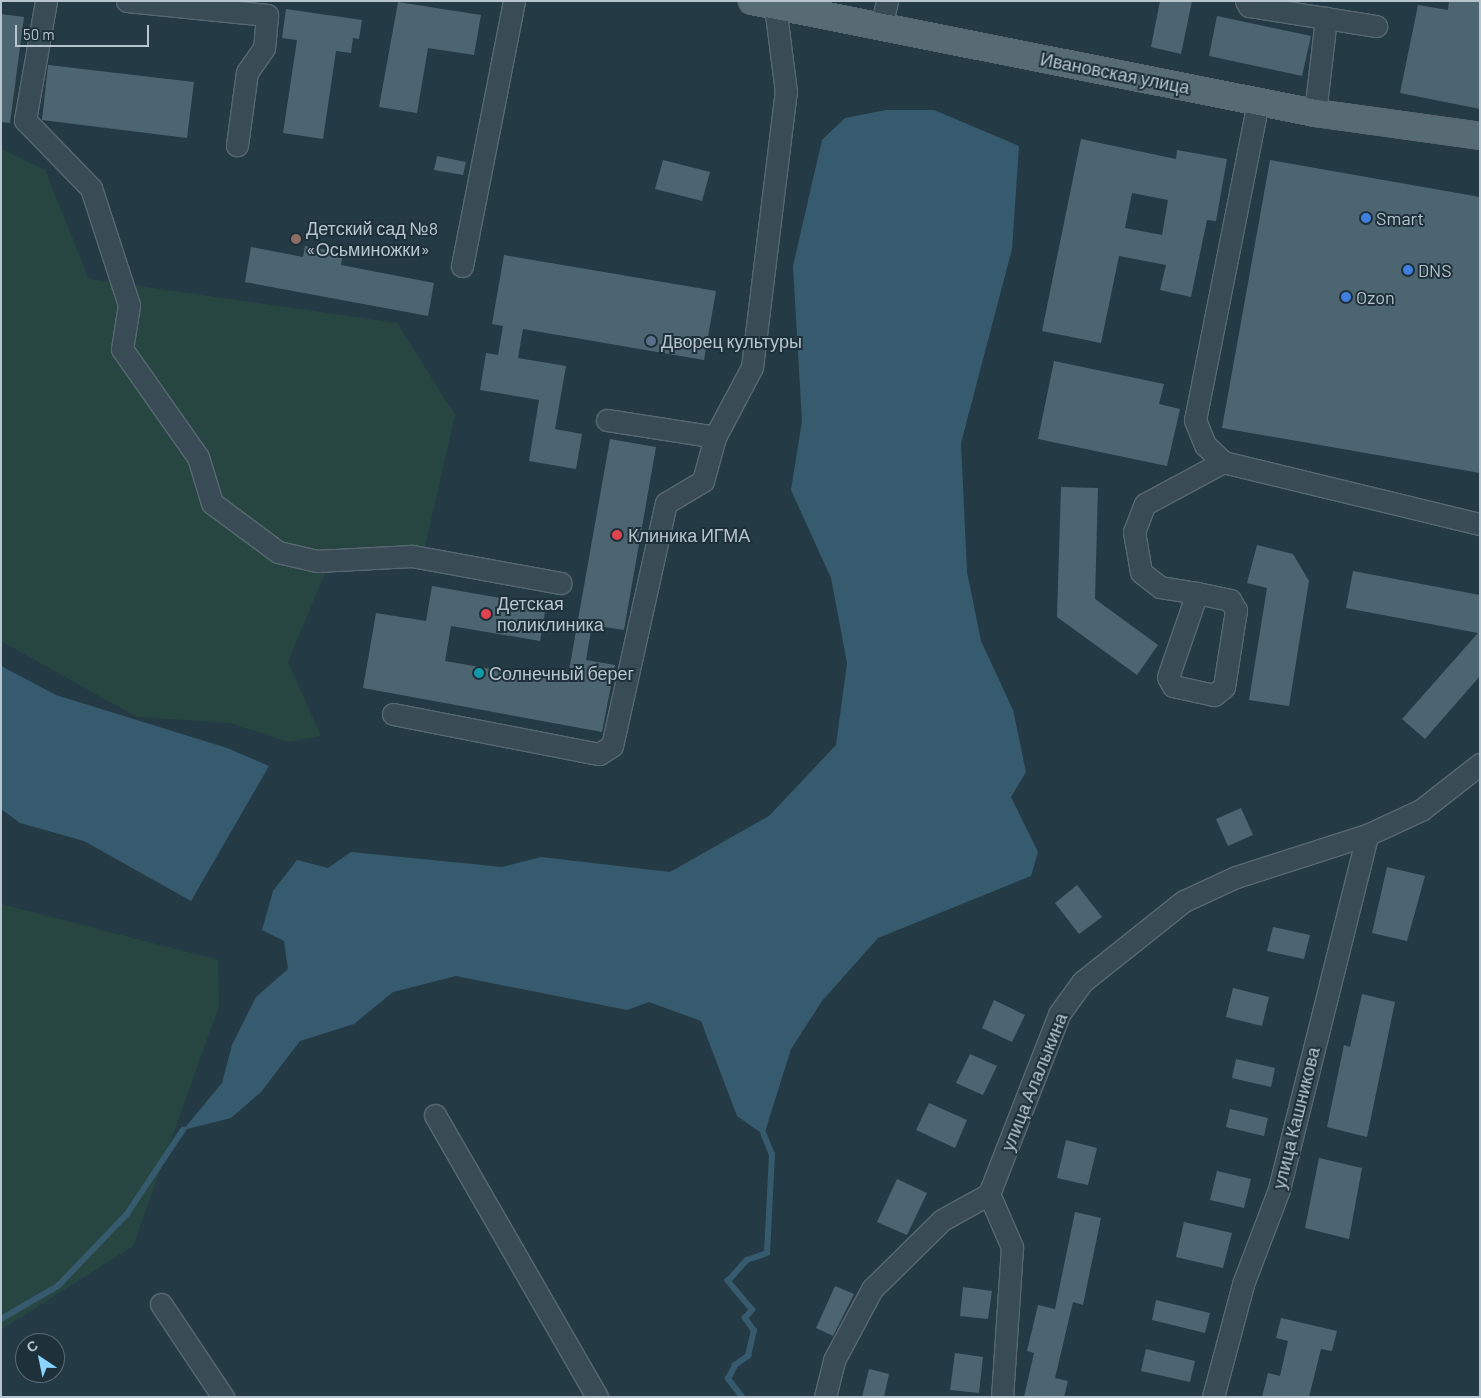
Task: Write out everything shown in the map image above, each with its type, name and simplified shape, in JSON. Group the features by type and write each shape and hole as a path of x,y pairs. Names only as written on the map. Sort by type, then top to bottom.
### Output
{"main road":[{"name":"Ивановская улица","path":"763,4 1314,113 1480,136"}],"street":[{"path":"46,1 25,120 91,188 129,305 122,349 198,456 212,503 278,552 317,561 412,556 561,583"},
{"path":"127,1 268,8 264,48 247,72 238,145"},
{"path":"462,266 514,1"},
{"path":"881,27 887,1"},
{"path":"1246,1 1249,6 1376,26"},
{"path":"393,714 599,754 612,746 666,503 703,481 715,437 752,366 786,92 763,4"},
{"path":"1314,113 1326,18"},
{"path":"1258,102 1194,420 1205,445 1223,462 1480,524"},
{"path":"607,420 715,437"},
{"path":"1197,594 1168,677 1172,686 1214,695 1224,687 1236,610 1230,600 1160,587 1141,572 1134,532 1146,504 1223,462"},
{"name":"улица Алалыкина","path":"989,1194 1059,1014 1082,982 1184,901 1236,877 1367,835 1421,810 1480,764"},
{"name":"улица Кашникова","path":"1213,1397 1243,1284 1279,1189 1367,835"},
{"path":"435,1115 597,1397"},
{"path":"825,1397 834,1360 872,1289 942,1220 989,1194 1012,1247 1002,1397"},
{"path":"162,1304 223,1397"}],"green space":[{"path":"1,149 45,170 89,279 397,323 455,415 421,564 325,573 288,662 321,736 288,742 230,723 137,717 1,641"},
{"path":"1,904 218,960 219,1006 133,1246 1,1330"}],"water":[{"path":"886,110 934,110 1019,146 1012,249 961,443 967,572 981,641 1013,710 1026,772 1011,797 1038,852 1031,876 878,938 822,1001 791,1049 764,1135 737,1116 701,1021 649,1002 627,1010 456,976 393,992 354,1024 300,1041 261,1092 231,1118 183,1130 222,1083 232,1045 256,997 288,969 284,941 262,930 273,891 297,860 328,868 351,852 502,867 541,857 670,872 769,816 836,745 847,663 831,578 791,490 802,421 793,266 822,140 845,118"},
{"path":"1,666 56,695 227,748 269,766 191,901 84,841 20,823 1,809"}],"building":[{"path":"1160,1 1192,1 1181,54 1151,47"},
{"path":"1449,1 1480,1 1480,109 1400,93 1418,5 1448,10"},
{"path":"398,2 481,15 474,55 428,48 417,113 379,107"},
{"path":"286,9 362,20 359,39 353,38 351,53 336,51 323,139 283,133 297,40 282,38"},
{"path":"1,14 24,17 10,123 1,122"},
{"path":"1217,16 1311,36 1302,76 1209,56"},
{"path":"48,65 194,82 187,138 42,120"},
{"path":"1081,139 1176,159 1177,150 1227,159 1216,221 1207,220 1191,297 1160,290 1166,265 1119,256 1101,343 1042,331","holes":["1132,193 1168,200 1162,235 1125,228"]},
{"path":"437,156 466,162 463,175 434,170"},
{"path":"663,160 710,172 702,201 655,189"},
{"path":"1270,160 1480,197 1480,473 1222,428"},
{"path":"305,246 343,253 341,265 434,283 428,316 245,282 251,247 303,257"},
{"name":"Дворец культуры","path":"504,255 716,291 704,360 523,329 518,358 566,366 555,429 582,434 576,469 529,461 539,400 480,390 486,353 498,355 503,326 492,324"},
{"path":"1054,361 1164,384 1159,404 1180,409 1167,466 1038,439"},
{"path":"610,439 656,447 624,630 592,625 586,660 615,665 602,732 363,688 376,613 426,621 432,586 546,606 540,641 451,626 445,661 567,682"},
{"path":"1061,487 1098,488 1095,599 1158,645 1137,675 1057,617"},
{"path":"1257,545 1293,554 1309,581 1289,706 1249,700 1267,588 1247,583"},
{"path":"1353,571 1480,595 1480,676 1425,739 1402,719 1478,633 1346,608"},
{"path":"1241,808 1253,835 1228,846 1216,819"},
{"path":"1387,867 1425,876 1407,941 1372,933"},
{"path":"1077,885 1102,917 1079,934 1055,903"},
{"path":"1273,927 1310,935 1304,959 1267,951"},
{"path":"1233,988 1269,997 1262,1026 1226,1017"},
{"path":"1362,994 1395,1002 1367,1137 1327,1127 1344,1045 1350,1047"},
{"path":"994,1000 1025,1015 1012,1042 982,1028"},
{"path":"970,1054 997,1066 983,1095 956,1083"},
{"path":"1236,1059 1275,1068 1271,1087 1232,1078"},
{"path":"929,1103 967,1120 955,1148 916,1130"},
{"path":"1230,1109 1268,1118 1264,1136 1226,1127"},
{"path":"1066,1140 1097,1148 1088,1185 1057,1178"},
{"path":"1319,1158 1362,1168 1349,1239 1305,1228"},
{"path":"1217,1171 1251,1179 1244,1208 1210,1200"},
{"path":"897,1179 927,1193 907,1235 877,1222"},
{"path":"1075,1212 1101,1218 1083,1305 1073,1302 1055,1378 1068,1381 1064,1397 1024,1397 1034,1353 1027,1351 1038,1305 1055,1309"},
{"path":"1184,1222 1232,1233 1223,1268 1176,1257"},
{"path":"835,1286 854,1294 833,1336 816,1328"},
{"path":"963,1287 992,1291 988,1319 960,1316"},
{"path":"1156,1300 1210,1313 1205,1333 1152,1320"},
{"path":"1281,1318 1337,1331 1332,1351 1321,1349 1309,1397 1262,1397 1268,1373 1280,1376 1288,1341 1276,1338"},
{"path":"1146,1349 1195,1361 1190,1382 1141,1371"},
{"path":"955,1353 983,1357 979,1393 950,1390"},
{"path":"869,1369 889,1374 884,1397 862,1397"}],"waterway":[{"path":"1,1319 58,1286 127,1214 183,1130"},
{"path":"742,1397 728,1379 735,1365 748,1356 754,1331 745,1318 752,1310 728,1281 747,1260 767,1253 772,1155 764,1135"}],"place":[{"name":"Smart","path":"1366,218"},
{"name":"Детский сад №8 «Осьминожки»","path":"296,239"},
{"name":"DNS","path":"1408,270"},
{"name":"Ozon","path":"1346,297"},
{"name":"Дворец культуры","path":"651,341"},
{"name":"Клиника ИГМА","path":"617,535"},
{"name":"Детская поликлиника","path":"486,614"},
{"name":"Солнечный берег","path":"479,673"}]}
